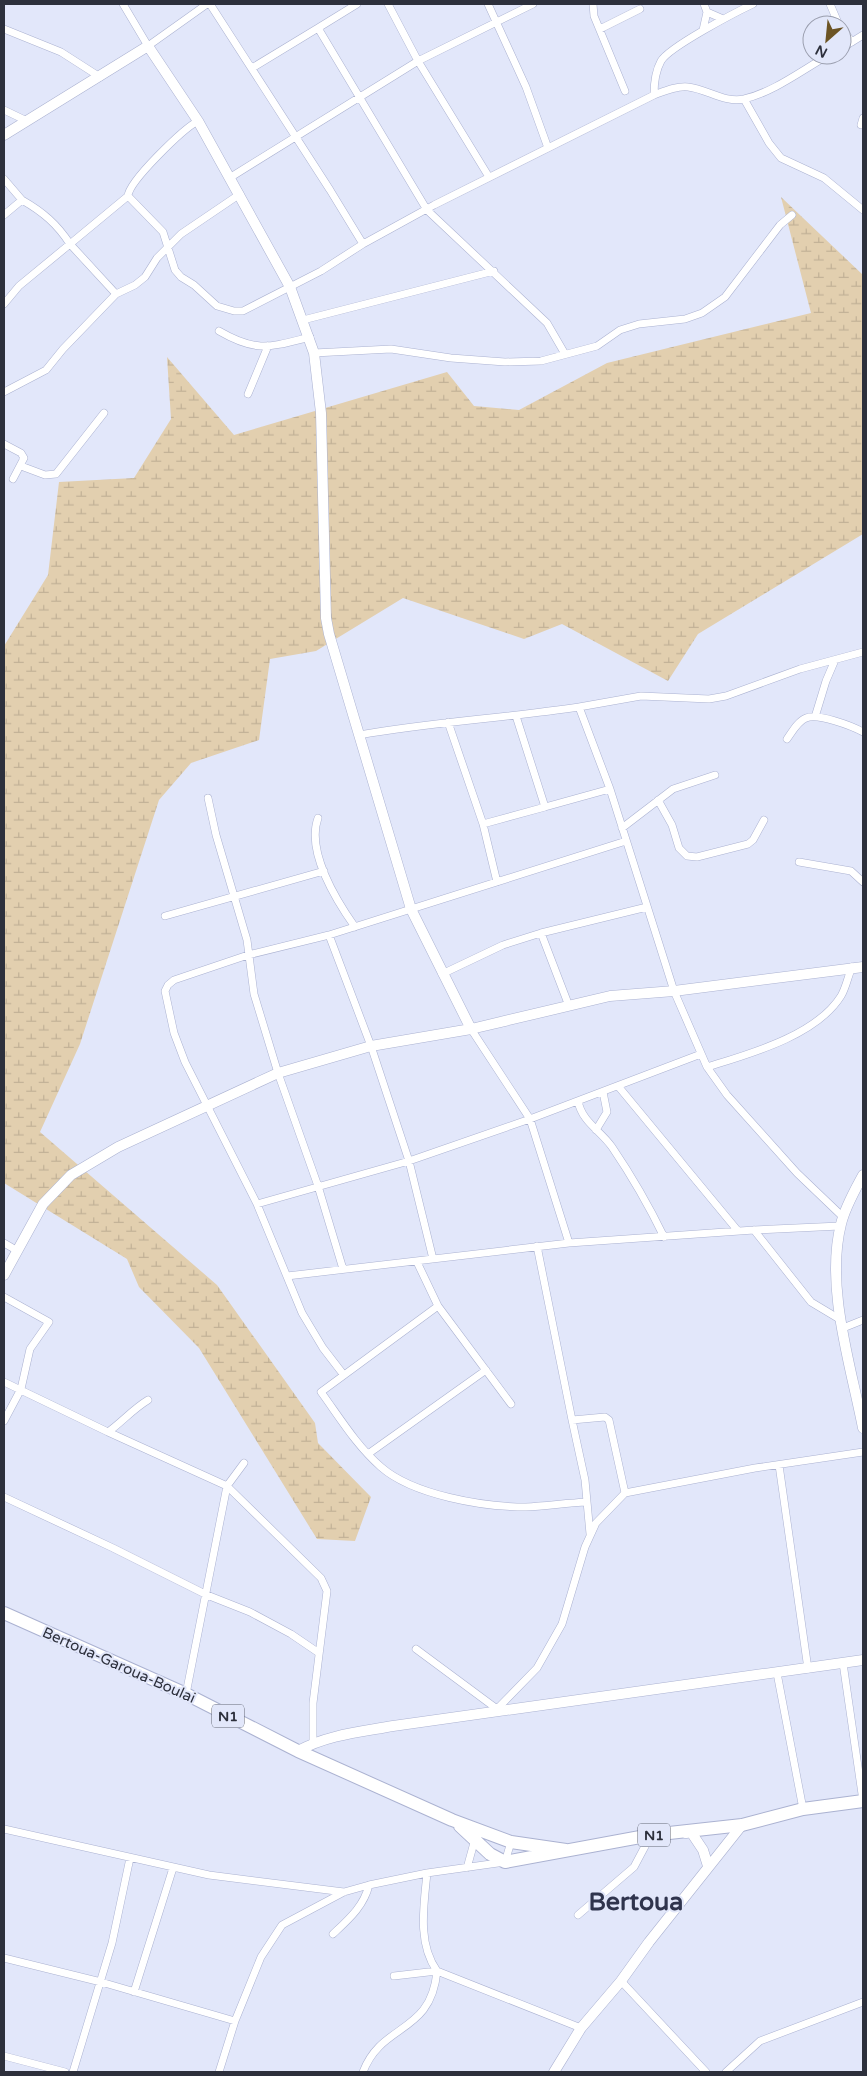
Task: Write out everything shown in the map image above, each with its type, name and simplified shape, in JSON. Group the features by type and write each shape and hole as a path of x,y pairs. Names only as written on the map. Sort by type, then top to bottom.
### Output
{"highway":[{"name":"Bertoua-Garoua-Boulai","path":"4,1613 186,1694 298,1751 452,1820 477,1836 490,1854 505,1862"},
{"name":"N1","path":"505,1862 651,1835 686,1833 742,1825 804,1810 863,1801"},
{"name":"Bertoua-Garoua-Boulai","path":"477,1836 511,1842"},
{"name":"N1","path":"511,1842 566,1850"}],"street":[{"path":"122,4 198,121 231,177 290,287 304,320 314,353 321,413 326,618 329,634 411,909 442,974 471,1028 530,1119 557,1199 569,1243"},
{"path":"4,135 100,77 209,4 252,68 362,244"},
{"path":"252,68 357,4"},
{"path":"388,4 418,60 489,177"},
{"path":"488,4 526,88 548,148"},
{"path":"231,177 418,60 533,4"},
{"path":"593,4 594,16 625,91"},
{"path":"703,30 707,12 704,4"},
{"path":"654,95 654,86 663,59 703,30 753,4"},
{"path":"600,29 640,9"},
{"path":"707,12 723,19"},
{"path":"318,28 427,210 547,323 565,354"},
{"path":"4,29 61,52 100,77"},
{"path":"852,42 863,34"},
{"path":"128,196 163,232 169,246 175,270 181,277 194,285 217,306 224,309 243,311 290,287 362,244 489,177 654,95 668,90 689,87 721,98 744,98 777,85 812,65"},
{"path":"744,98 769,143 781,158 824,178 863,210"},
{"path":"4,110 26,121"},
{"path":"4,304 19,286 128,196 134,182 190,125 198,121"},
{"path":"4,179 22,200 60,228 70,244 116,294"},
{"path":"4,392 46,370 63,348 116,294 140,282 157,258 169,246 202,218 240,194"},
{"path":"4,214 22,200"},
{"path":"314,353 391,349 416,354 505,362 541,361 597,346 620,330 685,319 714,305 725,297 780,225 792,216"},
{"path":"304,320 494,272"},
{"path":"219,331 240,343 268,346 310,337"},
{"path":"248,394 268,346"},
{"path":"21,466 46,475 56,474 104,413"},
{"path":"4,444 23,456 24,461 13,479"},
{"path":"359,735 448,722 516,716 641,696 709,699 726,696 800,669 863,652"},
{"path":"815,717 826,681 835,660"},
{"path":"579,706 610,789 674,991 707,1067 727,1095 841,1222"},
{"path":"516,716 545,807"},
{"path":"787,738 802,720 815,717 847,724 863,732"},
{"path":"448,722 482,824 497,882"},
{"path":"622,828 673,789 715,775"},
{"path":"482,824 610,789"},
{"path":"208,798 216,834 235,897 248,955 254,994 278,1073 318,1186 343,1269"},
{"path":"658,800 672,825 679,848 688,856 697,857 748,844 753,840 764,820"},
{"path":"318,818 314,838 324,871 339,904 355,927"},
{"path":"343,1374 323,1348 302,1313 257,1204 185,1062 177,1040 165,992 168,984 174,980 248,955 329,936 626,841"},
{"path":"799,862 851,871 863,882"},
{"path":"165,916 324,871"},
{"path":"442,974 503,945 541,932 647,908"},
{"path":"541,932 569,1006"},
{"path":"329,936 371,1046 409,1161 433,1259"},
{"path":"707,1067 758,1050 790,1036 821,1018 841,996 852,967"},
{"path":"4,1275 16,1250 43,1204 71,1176 118,1147 278,1073 371,1046 471,1028 610,996 674,991 863,967"},
{"path":"257,1204 409,1161 530,1119 701,1054"},
{"path":"618,1086 738,1231"},
{"path":"596,1130 607,1112 602,1092"},
{"path":"578,1101 582,1116 610,1144 664,1237"},
{"path":"863,1175 841,1222 836,1264 842,1324 863,1428"},
{"path":"287,1276 417,1262 537,1246 841,1222"},
{"path":"754,1230 811,1302 842,1324 863,1320"},
{"path":"4,1243 16,1250"},
{"path":"537,1246 572,1420 587,1502 590,1535"},
{"path":"417,1262 438,1306 511,1404"},
{"path":"4,1297 49,1322 30,1348 21,1389 4,1421"},
{"path":"438,1306 321,1392 347,1430 382,1468 404,1483 429,1492 461,1499 525,1507 587,1502"},
{"path":"368,1454 486,1370"},
{"path":"4,1382 227,1486 326,1584 327,1591 313,1703 313,1743"},
{"path":"108,1432 122,1422 133,1409 148,1400"},
{"path":"572,1420 605,1417 609,1420 625,1493"},
{"path":"498,1710 537,1668 562,1624 585,1547 596,1523 625,1493 863,1452"},
{"path":"186,1694 227,1486 244,1463"},
{"path":"779,1465 808,1668"},
{"path":"4,1497 113,1548 206,1596 250,1612 291,1634 319,1653"},
{"path":"416,1648 498,1710"},
{"path":"298,1751 313,1743 338,1735 498,1710 863,1660"},
{"path":"843,1663 863,1801"},
{"path":"777,1673 804,1810"},
{"path":"554,2072 581,2028 622,1981 708,1866 742,1825"},
{"path":"4,1829 209,1875 344,1892"},
{"path":"686,1833 691,1832 698,1840 708,1866"},
{"path":"578,1915 634,1867 651,1835"},
{"path":"467,1868 477,1836"},
{"path":"219,2072 235,2021 261,1958 282,1925 344,1892 427,1872 505,1862 511,1842"},
{"path":"73,2072 112,1943 130,1858"},
{"path":"134,1992 173,1868"},
{"path":"363,2072 373,2052 383,2042 421,2015 436,1986 437,1971 429,1959 423,1924 427,1872"},
{"path":"333,1934 352,1916 366,1898 369,1885"},
{"path":"4,1958 101,1982 235,2021"},
{"path":"394,1976 437,1971 581,2028"},
{"path":"622,1981 706,2072"},
{"path":"726,2072 760,2041 863,2002"},
{"path":"4,2056 65,2072"}],"green space":[{"path":"781,197 863,275 863,534 698,634 668,681 562,624 524,639 403,598 316,651 270,659 259,740 191,763 159,800 80,1044 40,1132 217,1285 315,1423 318,1443 371,1497 355,1541 317,1539 199,1348 139,1287 127,1259 4,1183 4,646 48,575 59,482 134,478 171,419 167,357 234,435 447,372 474,406 519,410 607,363 811,313"}],"district":[{"name":"Bertoua","path":"636,1902"}]}
